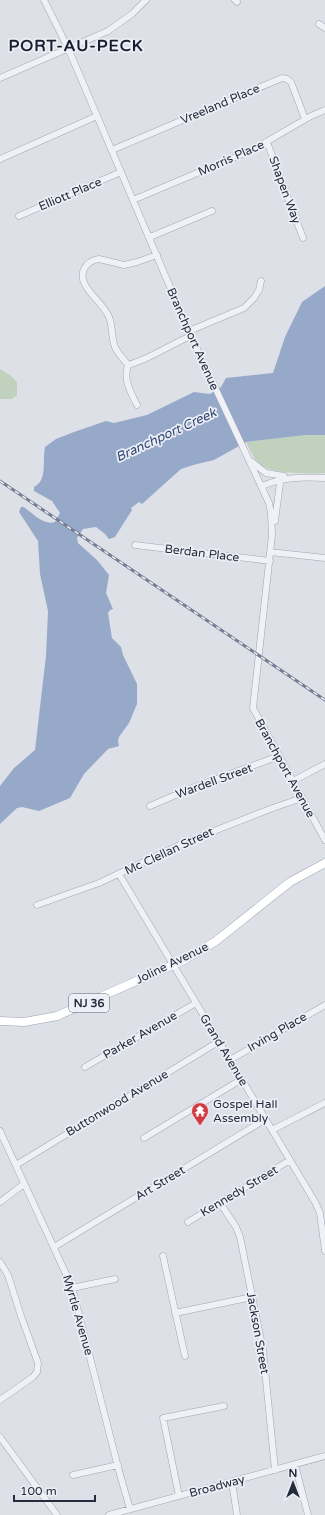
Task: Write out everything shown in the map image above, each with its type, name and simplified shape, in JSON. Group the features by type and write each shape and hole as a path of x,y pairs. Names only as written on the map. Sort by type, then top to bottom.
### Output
{"main road":[{"name":"Joline Avenue","path":"0,1021 24,1022 57,1016 173,965 210,945 290,882 325,863"}],"street":[{"name":"Branchport Avenue","path":"44,0 68,48 150,237 190,334 246,456 262,486 270,508 272,535 270,561 253,708 325,840"},
{"path":"0,78 94,37 120,23 132,14 146,0"},
{"path":"319,24 325,28"},
{"name":"Vreeland Place","path":"112,150 282,78 291,82 305,119"},
{"name":"Morris Place","path":"133,200 233,159 267,142 305,119 325,110"},
{"path":"0,159 97,116"},
{"name":"Shapen Way","path":"267,142 303,238"},
{"name":"Elliott Place","path":"19,216 121,172"},
{"path":"150,237 212,211"},
{"path":"138,405 127,384 126,379 128,365 115,347 109,316 100,302 84,284 82,275 88,263 99,259 124,265 157,255"},
{"path":"128,365 148,358 190,334 244,308 254,298 259,290 261,281"},
{"path":"246,456 266,473 279,476 325,478"},
{"path":"262,486 283,479 298,477"},
{"path":"272,535 280,483 283,479"},
{"name":"Berdan Place","path":"135,545 270,561"},
{"path":"270,552 325,558"},
{"name":"Wardell Street","path":"150,806 192,788 279,756"},
{"path":"293,781 325,764"},
{"name":"Mc Clellan Street","path":"36,905 99,883 186,842 302,798"},
{"name":"Grand Avenue","path":"119,874 218,1042 266,1119 318,1209 325,1251"},
{"name":"Parker Avenue","path":"85,1067 196,1003"},
{"name":"Irving Place","path":"230,1060 325,1005"},
{"name":"Buttonwood Avenue","path":"16,1164 218,1042"},
{"path":"144,1138 242,1080"},
{"path":"272,1130 325,1103"},
{"name":"Art Street","path":"54,1248 266,1119"},
{"name":"Myrtle Avenue","path":"0,1131 72,1288 130,1509"},
{"name":"Kennedy Street","path":"188,1222 290,1160"},
{"path":"0,1202 24,1184"},
{"name":"Jackson Street","path":"220,1203 239,1234 263,1350 275,1470"},
{"path":"163,1256 185,1356"},
{"path":"0,1262 8,1275 38,1363 38,1368 33,1377 0,1400"},
{"path":"72,1288 115,1279"},
{"path":"175,1313 252,1297"},
{"path":"179,1496 164,1418 224,1406"},
{"path":"0,1437 57,1515"},
{"name":"Broadway","path":"109,1515 325,1456"},
{"path":"73,1475 118,1465"},
{"path":"295,1465 308,1515"},
{"path":"232,1482 237,1515"}],"green space":[{"path":"0,369 10,375 17,382 17,395 12,399 0,399"},
{"path":"306,435 325,435 325,473 292,473 266,468 261,465 252,455 246,442"}],"water":[{"name":"Branchport Creek","path":"325,286 325,435 306,435 246,442 214,460 181,469 142,504 139,502 131,508 132,510 115,537 109,539 96,527 83,529 77,538 78,543 97,560 109,575 106,593 113,609 108,613 112,638 121,647 123,655 137,684 137,704 129,723 119,737 119,746 108,749 84,774 70,798 39,811 22,807 17,808 0,824 0,786 14,768 35,750 46,656 48,611 40,574 38,541 19,512 21,507 24,507 42,521 51,523 55,522 60,513 52,501 34,491 34,487 41,480 43,475 45,447 56,439 106,421 114,423 147,415 194,392 210,394 221,387 226,378 273,373 285,337 302,302"}],"railway":[{"path":"0,481 325,700"}],"place":[{"name":"Gospel Hall Assembly","path":"200,1126"}],"district":[{"name":"PORT-AU-PECK","path":"76,46"}]}
